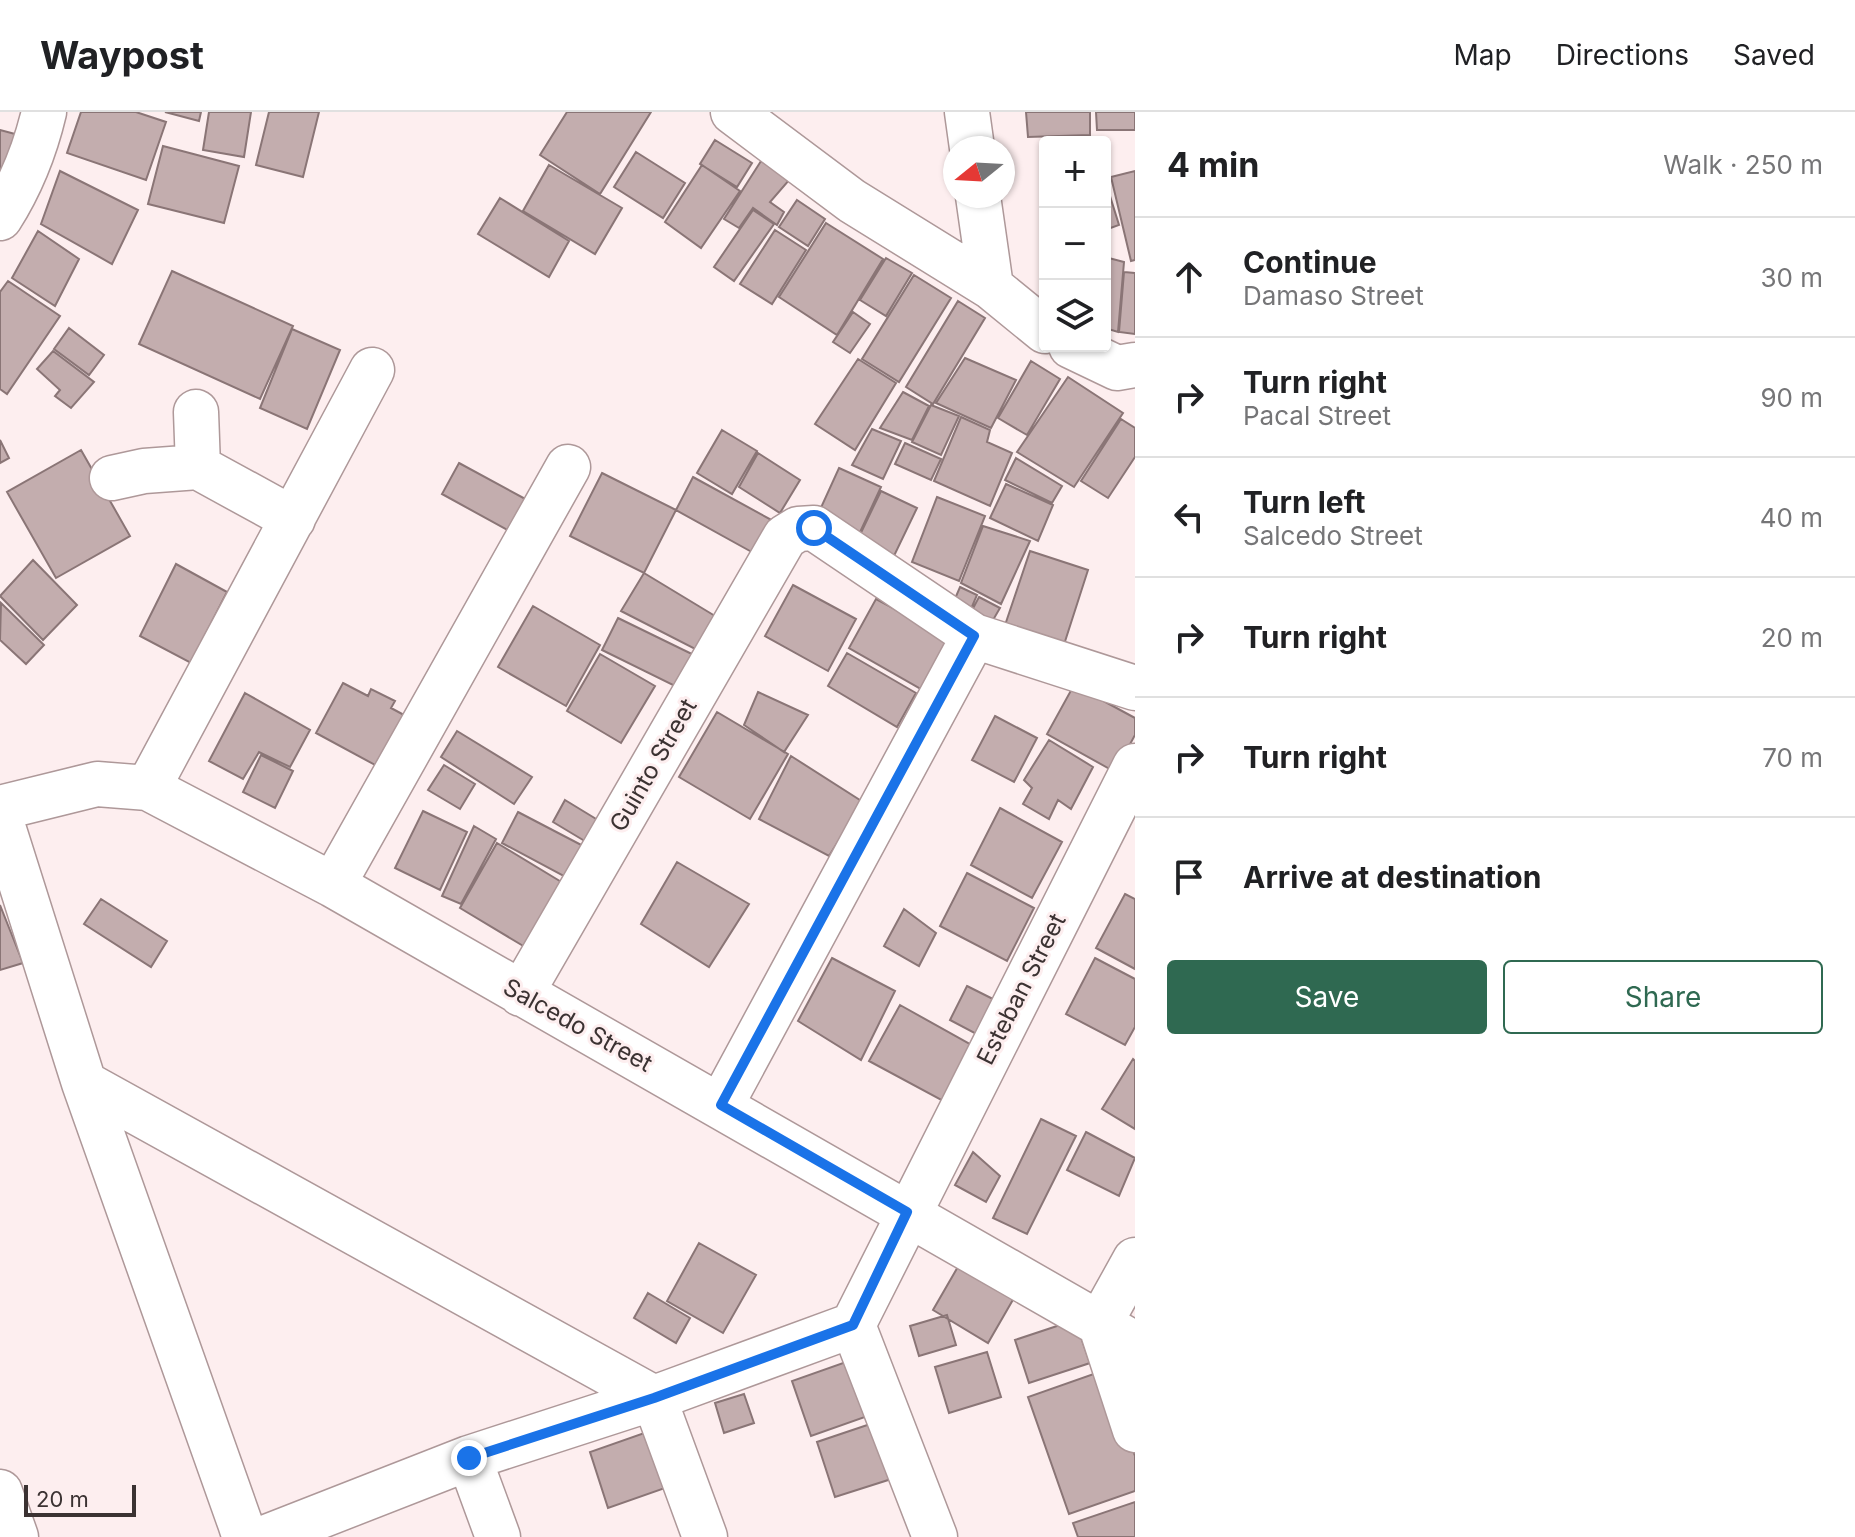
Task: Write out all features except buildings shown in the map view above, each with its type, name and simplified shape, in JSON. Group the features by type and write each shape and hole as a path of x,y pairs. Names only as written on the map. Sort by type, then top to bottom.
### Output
{"street":[{"path":"0,218 21,180 44,112"},
{"path":"733,112 852,201 991,287 1039,326"},
{"path":"967,112 970,136"},
{"path":"980,208 991,287"},
{"path":"1084,352 1117,368 1135,365"},
{"path":"148,788 372,370"},
{"path":"196,412 198,467"},
{"path":"112,478 144,471 198,467 293,519"},
{"path":"333,885 568,467"},
{"name":"Guinto Street","path":"521,994 785,537 798,529 814,528 974,636"},
{"path":"721,1105 974,636 1135,688"},
{"name":"Esteban Street","path":"853,1325 907,1212 1135,766"},
{"name":"Salcedo Street","path":"0,808 97,784 148,788 333,885 1117,1334"},
{"path":"0,817 84,1083 243,1532 252,1537"},
{"path":"84,1083 654,1398 705,1537"},
{"path":"1135,1260 1117,1334 1135,1430"},
{"path":"267,1537 469,1458 654,1398 853,1325 935,1537"},
{"path":"469,1458 498,1537"},
{"path":"0,1492 16,1537"}],"route":[{"path":"469,1458 654,1398 853,1325 907,1212 721,1105 974,636 814,528"}]}
